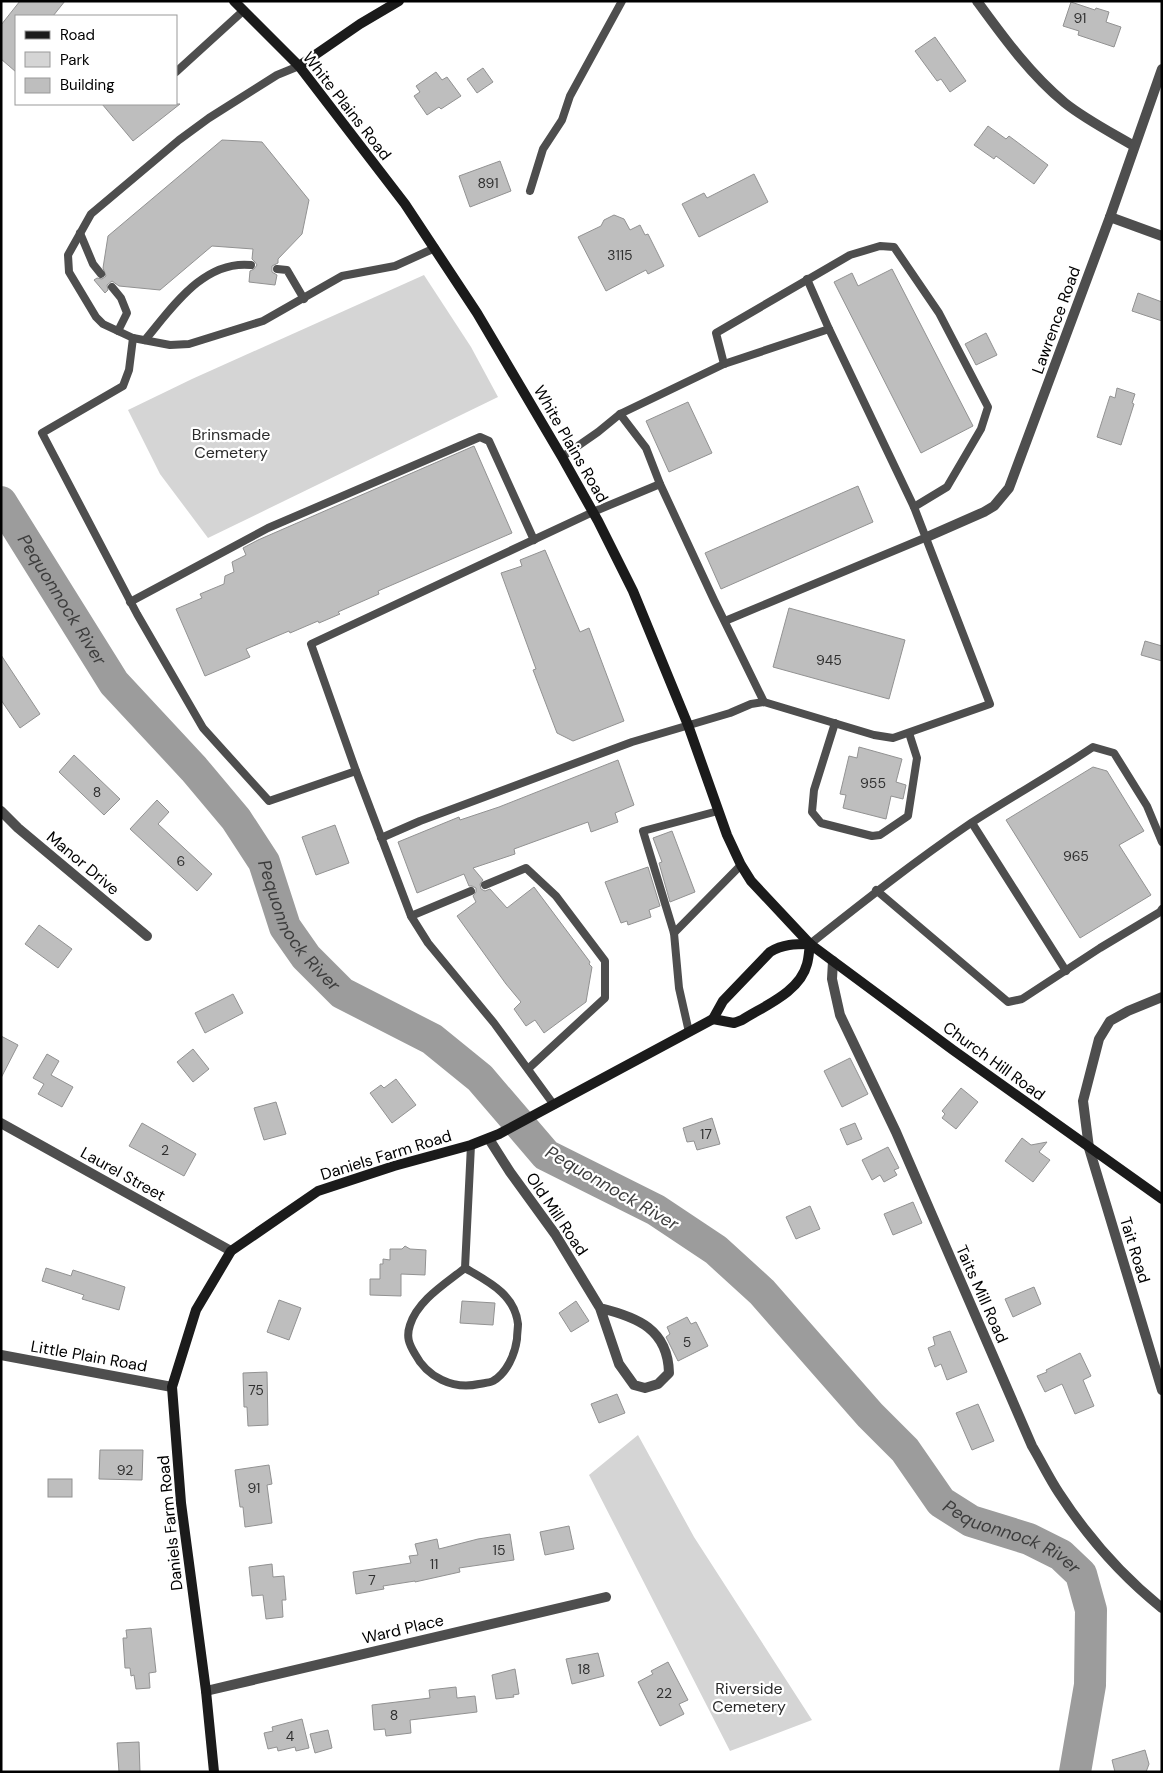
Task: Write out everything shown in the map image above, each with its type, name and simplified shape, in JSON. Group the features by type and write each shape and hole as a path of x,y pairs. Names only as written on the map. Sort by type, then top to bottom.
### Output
{"main road":[{"name":"White Plains Road","path":"234,1 299,66 405,204 477,313 562,457 632,590 688,724 718,811 741,865 758,889 810,944"},
{"path":"299,66 360,24 399,1"},
{"name":"Daniels Farm Road","path":"214,1772 206,1691 180,1503 172,1386 196,1310 231,1252 318,1191 394,1166 489,1139 534,1117 713,1019 723,1001 770,952 779,947 793,944 810,944"},
{"path":"713,1019 734,1023 788,991 803,973 807,964 810,944"},
{"name":"Church Hill Road","path":"810,944 1089,1148 1162,1199"}],"street":[{"path":"977,1 1030,70 1048,88 1067,105 1134,146"},
{"name":"Lawrence Road","path":"927,537 984,512 994,506 1009,488 1110,217 1162,69"},
{"path":"1110,217 1162,236"},
{"name":"Manor Drive","path":"1,811 18,828 147,936"},
{"name":"Taits Mill Road","path":"833,961 832,979 840,1015 896,1132 1032,1446 1058,1492 1090,1536 1119,1569 1162,1608"},
{"name":"Tait Road","path":"1162,997 1128,1011 1110,1021 1099,1039 1083,1101 1089,1148 1162,1390"},
{"name":"Laurel Street","path":"1,1123 231,1252"},
{"name":"Old Mill Road","path":"489,1139 510,1172 555,1234 600,1308 619,1364 634,1385 645,1388 658,1384 669,1373 667,1351 660,1339 646,1325 627,1315 600,1308"},
{"name":"Little Plain Road","path":"1,1355 172,1386"},
{"name":"Ward Place","path":"206,1691 606,1597"}],"lane":[{"path":"530,192 543,149 562,120 570,96 622,1"},
{"path":"178,70 243,11"},
{"path":"299,66 277,75 209,118 179,140 91,214 68,255 69,272 96,317 103,324 133,338 170,345 189,344 263,321 342,276 394,266 435,248"},
{"path":"80,233 93,264 101,274"},
{"path":"724,364 716,333 850,255 880,246 894,247 939,313 988,407 981,429 947,487 914,507"},
{"path":"145,340 185,293 217,270 251,265"},
{"path":"277,269 287,270 304,299"},
{"path":"381,838 420,821 632,742 730,713 751,704 764,702 874,735 893,738 990,704 927,537 807,279"},
{"path":"112,287 121,298 127,313 118,331"},
{"path":"562,457 620,414 724,364 829,329"},
{"path":"133,338 129,370 123,386 42,433 130,602 203,728 269,801 356,771"},
{"path":"620,414 646,448 660,484 764,702"},
{"path":"130,602 268,528 480,437 489,441 534,540"},
{"path":"554,1105 528,1068 428,943 411,916 356,771 311,644 592,512 660,484"},
{"path":"725,621 927,537"},
{"path":"835,723 814,790 812,812 821,824 865,836 880,835 908,816 917,758 909,732"},
{"path":"810,944 876,890 972,823 1063,768 1093,747 1114,753 1147,806 1162,842"},
{"path":"689,1032 679,988 674,933 644,831 718,811"},
{"path":"972,823 1066,971"},
{"path":"674,933 741,865"},
{"path":"485,885 526,868 556,896 605,961 605,998 528,1068"},
{"path":"876,890 1008,1002 1022,999 1162,909"},
{"path":"411,916 471,891"},
{"path":"465,1268 496,1286 511,1303 518,1323 516,1345 506,1370 493,1381 475,1385 454,1385 437,1378 419,1363 408,1341 410,1325 419,1308 465,1268 471,1145"}],"green space":[{"name":"Brinsmade Cemetery","path":"424,275 471,347 498,397 208,538 160,474 128,410 192,379"},
{"name":"Riverside Cemetery","path":"638,1435 694,1537 812,1720 730,1751 589,1475"}],"building":[{"path":"20,1 65,1 54,15 15,15 15,71 1,59 1,25"},
{"path":"1071,2 1095,10 1096,8 1109,12 1106,22 1121,27 1114,47 1078,35 1079,31 1063,26"},
{"path":"935,37 966,81 950,92 941,79 937,81 915,51"},
{"path":"483,68 493,82 477,93 467,79"},
{"path":"436,72 442,80 447,77 461,96 441,109 439,107 427,115 414,96 420,92 416,86"},
{"path":"180,104 133,141 103,105"},
{"path":"988,126 1006,139 1009,136 1048,165 1034,184 996,156 994,159 974,145"},
{"path":"222,140 262,142 309,200 302,234 278,259 278,263 272,266 272,272 277,275 275,285 249,282 250,271 257,265 252,259 253,249 212,246 160,290 119,286 112,281 107,285 108,290 105,293 94,280 97,278 102,279 106,276 103,268 108,236"},
{"path":"500,161 511,191 470,207 459,176"},
{"path":"754,174 768,202 699,237 682,204 704,193 707,198"},
{"path":"614,215 624,219 630,230 640,225 645,235 648,234 664,266 648,274 646,270 606,291 578,237 601,226 604,220"},
{"path":"892,269 973,426 921,453 834,282 852,273 858,286"},
{"path":"1138,293 1162,302 1162,321 1132,311"},
{"path":"986,333 997,355 976,365 965,344"},
{"path":"1117,388 1135,394 1132,403 1134,404 1121,445 1097,437 1110,396 1115,398"},
{"path":"688,402 712,453 669,472 646,421"},
{"path":"474,446 512,533 378,591 379,594 338,612 340,614 290,633 289,631 246,649 250,657 205,676 176,609 202,598 200,594 224,584 225,576 234,572 232,562 246,555 243,548"},
{"path":"858,486 873,522 721,589 705,553"},
{"path":"545,550 580,632 589,628 624,721 573,741 557,733 533,670 536,669 501,573 522,566 520,560"},
{"path":"789,608 905,640 889,699 773,667"},
{"path":"1145,641 1162,646 1162,661 1141,655"},
{"path":"1,655 40,714 20,728 1,700"},
{"path":"859,747 902,759 896,782 906,785 903,799 891,796 886,819 843,808 846,795 840,794 849,756 857,758"},
{"path":"74,755 120,799 104,815 59,772"},
{"path":"618,760 634,805 615,813 618,822 591,832 588,822 514,849 515,854 473,868 483,880 480,884 481,889 485,891 490,889 507,908 534,887 590,962 589,964 592,967 586,1002 544,1033 535,1020 526,1026 514,1009 521,1002 457,916 476,902 473,896 476,888 469,886 464,874 417,893 398,842 459,817 460,820 499,807"},
{"path":"1093,767 1107,771 1144,831 1119,845 1151,895 1080,938 1006,820"},
{"path":"157,800 169,812 158,824 212,874 197,891 130,829"},
{"path":"335,825 349,863 316,875 302,837"},
{"path":"672,831 695,892 670,902 659,863 662,862 653,838"},
{"path":"648,867 660,906 649,910 651,917 628,925 627,921 621,923 605,882"},
{"path":"39,925 72,949 58,968 25,944"},
{"path":"233,994 243,1013 205,1033 195,1013"},
{"path":"1,1036 18,1045 1,1078"},
{"path":"193,1049 209,1069 193,1082 177,1062"},
{"path":"47,1054 59,1061 51,1075 73,1087 62,1107 38,1094 44,1084 33,1078"},
{"path":"850,1058 868,1094 842,1107 824,1071"},
{"path":"396,1079 416,1105 392,1123 370,1093 381,1085 384,1088"},
{"path":"961,1088 978,1102 956,1129 942,1118 945,1114 942,1111"},
{"path":"276,1102 286,1134 264,1140 254,1108"},
{"path":"712,1118 720,1144 697,1150 694,1141 687,1142 683,1128"},
{"path":"142,1123 196,1154 184,1176 129,1146"},
{"path":"855,1123 862,1139 847,1145 840,1129"},
{"path":"1022,1138 1031,1145 1047,1142 1039,1152 1050,1160 1033,1182 1005,1161"},
{"path":"888,1147 899,1168 894,1170 897,1175 884,1182 880,1175 872,1180 862,1160"},
{"path":"913,1202 922,1223 893,1235 884,1214"},
{"path":"810,1206 820,1229 796,1239 786,1217"},
{"path":"405,1246 410,1249 426,1250 425,1275 401,1274 401,1296 370,1295 370,1279 380,1279 380,1264 383,1264 383,1259 390,1260 390,1249 402,1249"},
{"path":"46,1268 71,1276 73,1270 125,1287 119,1310 82,1299 84,1295 42,1281"},
{"path":"1034,1287 1041,1304 1013,1317 1005,1299"},
{"path":"279,1300 301,1308 289,1340 267,1332"},
{"path":"462,1301 495,1303 493,1325 460,1323"},
{"path":"576,1301 589,1321 571,1332 559,1313"},
{"path":"687,1317 691,1324 696,1322 708,1346 678,1361 666,1337 670,1334 667,1327"},
{"path":"950,1331 967,1372 947,1380 941,1364 935,1367 928,1348 935,1345 933,1337"},
{"path":"1080,1353 1091,1376 1083,1380 1094,1406 1075,1414 1062,1384 1045,1392 1037,1376"},
{"path":"267,1372 268,1425 248,1426 247,1407 244,1407 243,1373"},
{"path":"617,1394 625,1413 599,1423 591,1404"},
{"path":"978,1404 994,1441 972,1450 956,1413"},
{"path":"100,1450 143,1450 142,1480 99,1479"},
{"path":"269,1465 272,1484 267,1485 272,1523 245,1527 235,1470"},
{"path":"48,1479 72,1479 72,1497 48,1497"},
{"path":"569,1526 574,1549 545,1555 540,1532"},
{"path":"510,1534 514,1560 459,1568 460,1572 415,1582 383,1586 384,1589 356,1594 353,1572 411,1563 409,1556 418,1555 415,1544 437,1539 439,1549 478,1539"},
{"path":"272,1564 273,1577 284,1576 286,1600 282,1600 283,1617 266,1619 263,1595 252,1596 249,1567"},
{"path":"151,1628 156,1672 149,1673 150,1688 136,1689 134,1675 131,1676 130,1668 125,1668 123,1638 127,1638 126,1630"},
{"path":"598,1653 604,1676 572,1684 566,1659"},
{"path":"668,1662 688,1700 679,1704 684,1714 660,1726 638,1682 653,1674 651,1671"},
{"path":"515,1669 519,1694 513,1695 514,1697 496,1699 492,1675"},
{"path":"456,1687 457,1698 475,1696 477,1712 410,1720 411,1733 386,1736 385,1729 374,1730 372,1705 430,1698 429,1690"},
{"path":"302,1719 309,1748 296,1751 295,1747 278,1751 277,1747 268,1749 264,1733 273,1731 272,1727"},
{"path":"328,1730 332,1748 315,1753 310,1734"},
{"path":"139,1742 140,1772 119,1772 117,1743"},
{"path":"1145,1750 1149,1764 1146,1772 1115,1772 1112,1760"}],"waterway":[{"name":"Pequonnock River","path":"1,502 114,683 194,769 236,819 264,862 285,927 306,957 342,993 432,1039 480,1078 546,1155 656,1210 716,1250 762,1292 870,1415 905,1450 941,1502 971,1521 1029,1539 1061,1555 1081,1574 1091,1610 1090,1685 1075,1772"}]}
